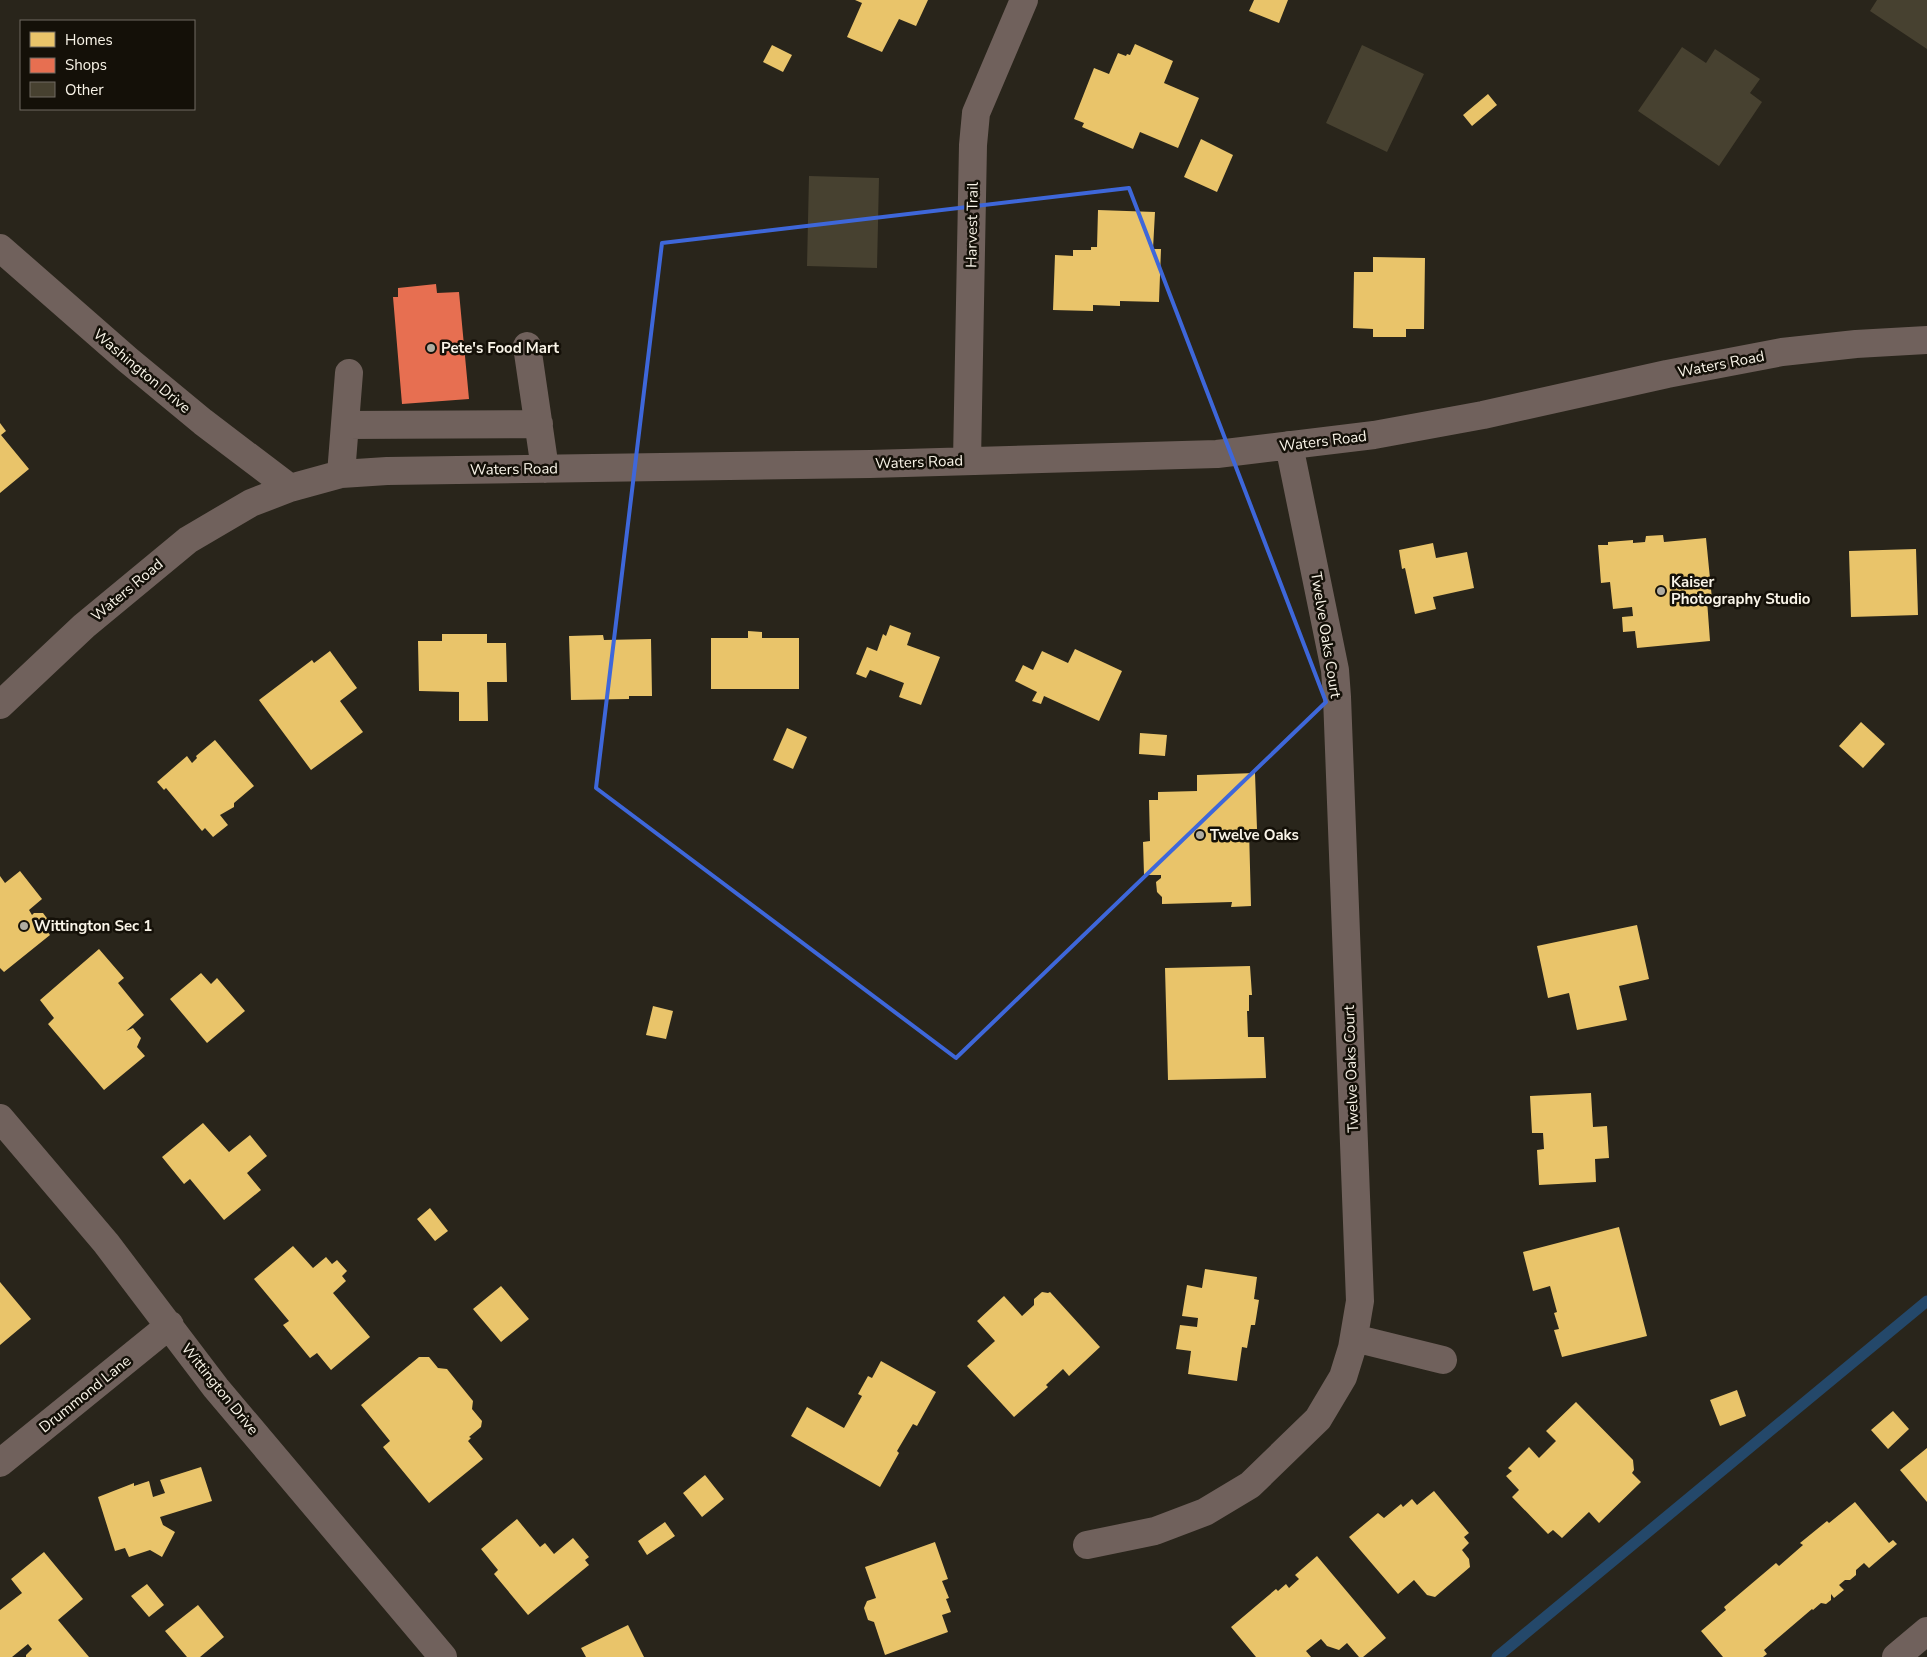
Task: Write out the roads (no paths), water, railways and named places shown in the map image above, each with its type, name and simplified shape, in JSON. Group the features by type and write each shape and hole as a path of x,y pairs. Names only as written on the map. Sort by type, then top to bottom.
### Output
{"street":[{"name":"Harvest Trail","path":"968,461 973,145 976,113 1024,0"},
{"name":"Washington Drive","path":"0,248 128,360 203,422 290,488"},
{"name":"Waters Road","path":"0,705 84,626 188,540 251,503 290,488 341,474 387,471 968,461 1217,454 1374,435 1483,415 1667,374 1782,352 1856,344 1920,342"},
{"path":"527,346 545,468"},
{"path":"341,474 348,373"},
{"path":"345,425 539,424"},
{"name":"Twelve Oaks Court","path":"1087,1545 1155,1531 1205,1512 1250,1484 1318,1419 1343,1377 1354,1338 1360,1301 1337,697 1335,670 1289,445"},
{"name":"Wittington Drive","path":"0,1118 106,1243 216,1388 444,1657"},
{"name":"Drummond Lane","path":"0,1463 170,1325"},
{"path":"1354,1338 1443,1360"},
{"path":"1896,1657 1927,1631"}],"waterway":[{"path":"1497,1657 1927,1301"}],"place":[{"name":"Pete's Food Mart","path":"431,348"},
{"name":"Kaiser Photography Studio","path":"1661,591"},
{"name":"Twelve Oaks","path":"1200,835"},
{"name":"Wittington Sec 1","path":"24,926"}]}
